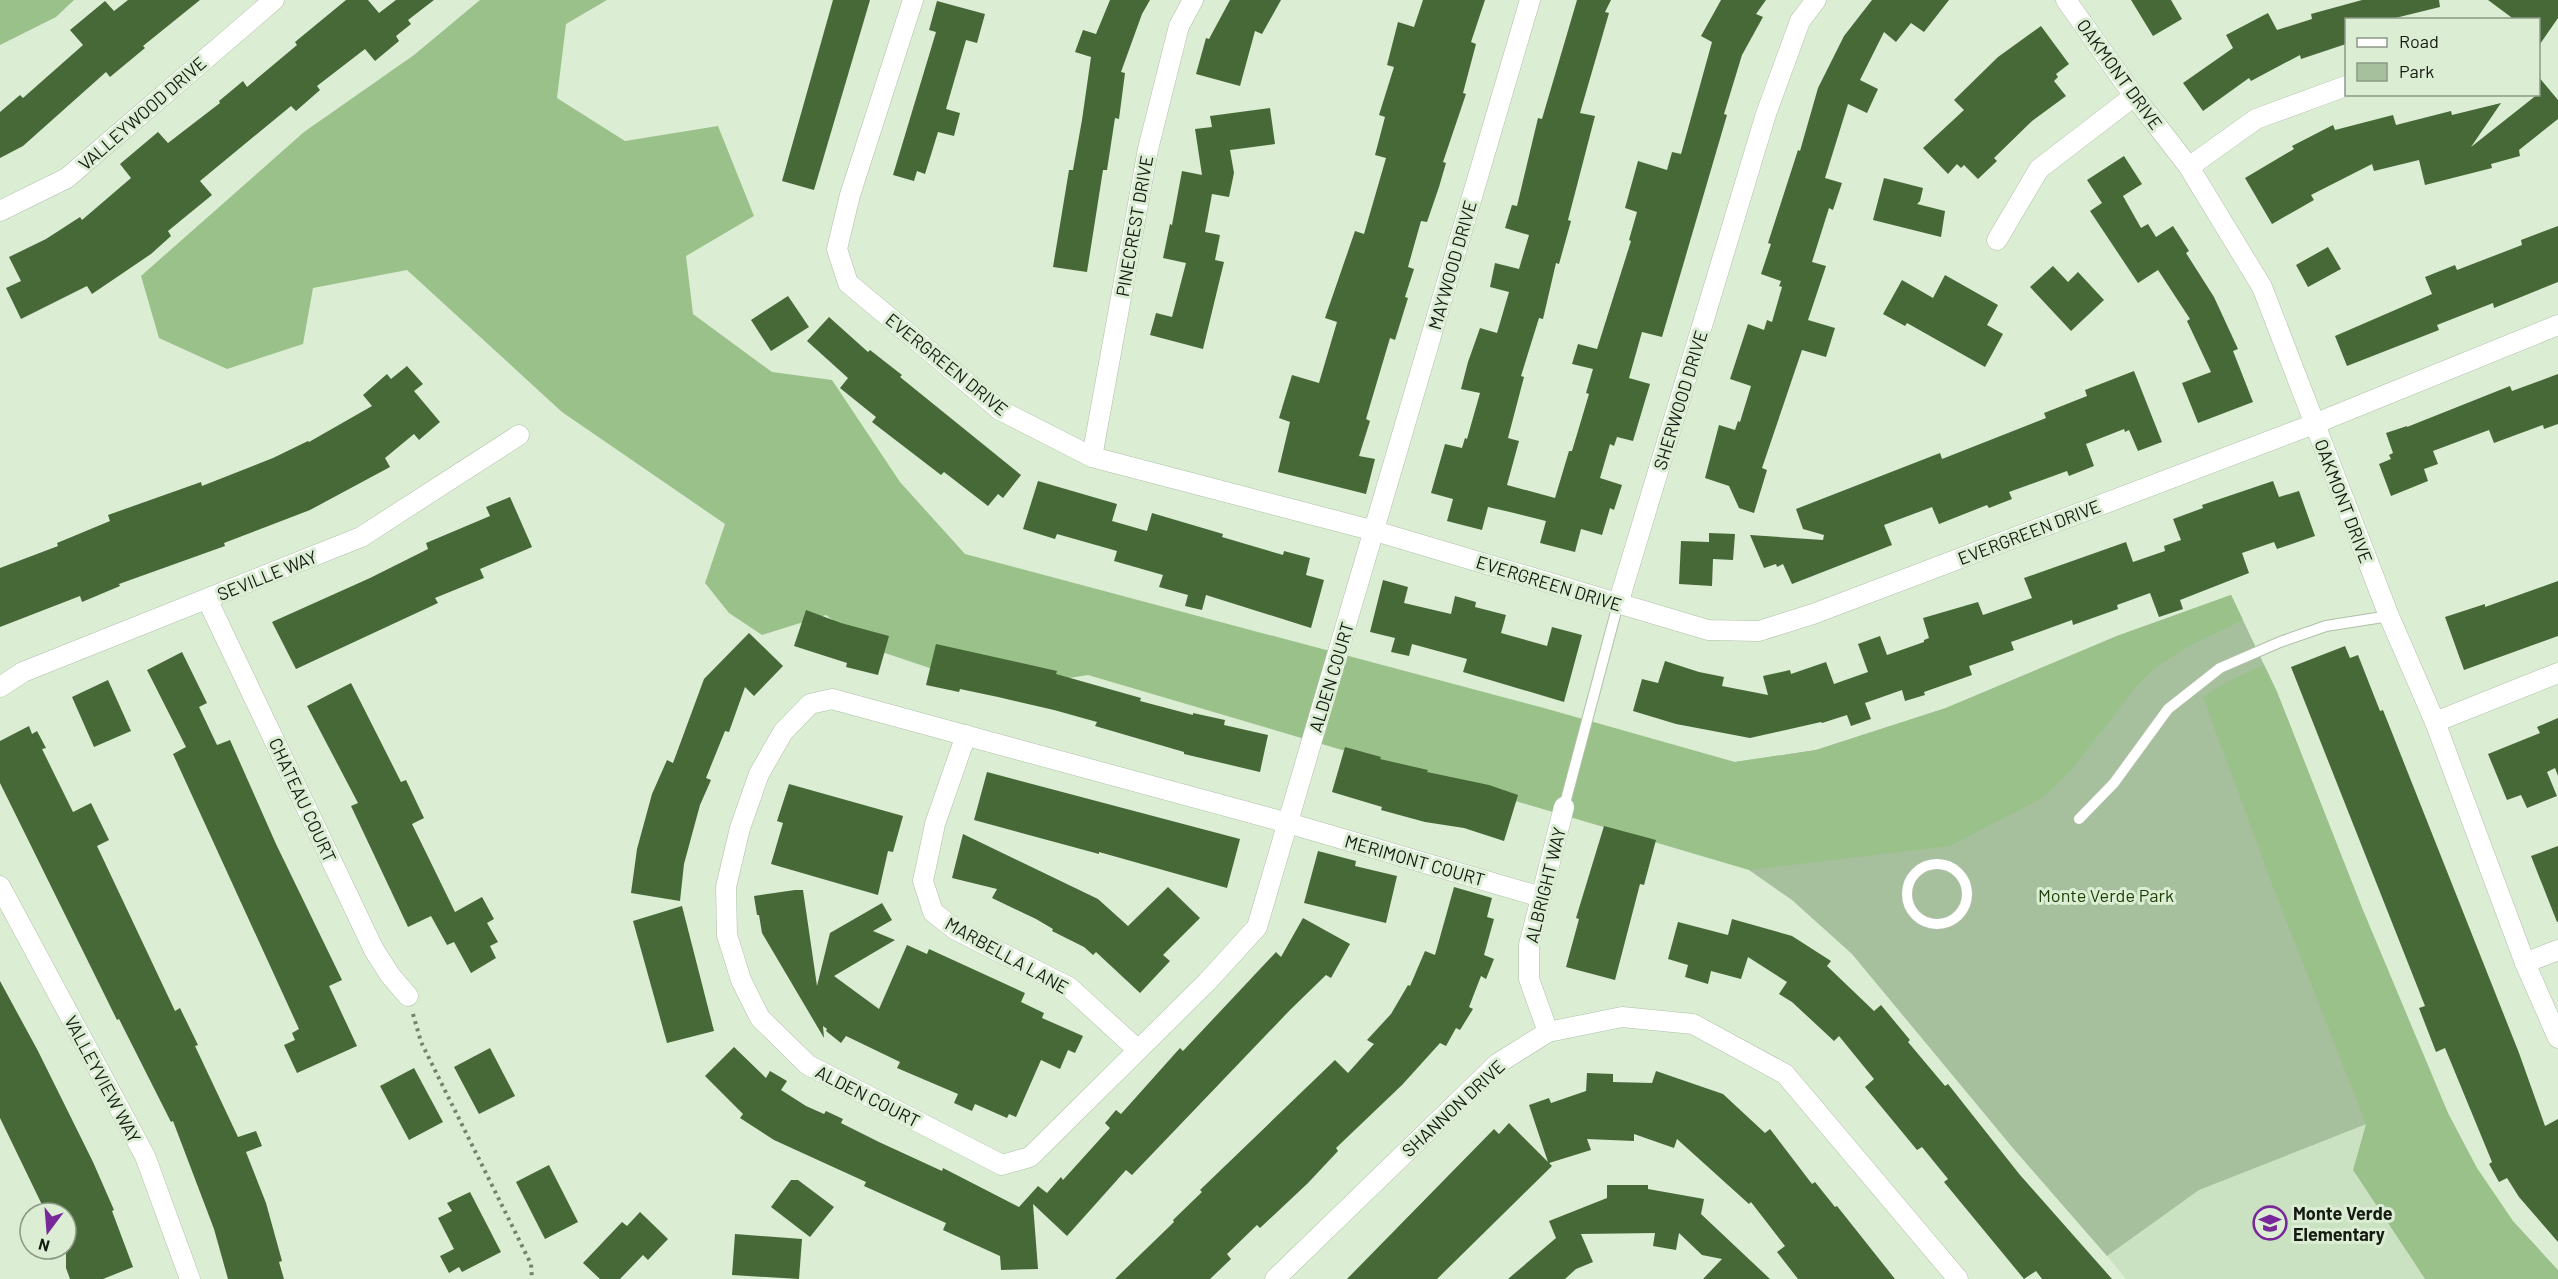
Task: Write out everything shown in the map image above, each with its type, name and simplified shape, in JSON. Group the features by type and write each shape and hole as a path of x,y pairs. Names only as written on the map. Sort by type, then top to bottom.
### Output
{"street":[{"name":"VALLEYWOOD DRIVE","path":"0,211 67,178 274,0"},
{"name":"EVERGREEN DRIVE","path":"913,0 850,195 837,249 848,283 1000,410 1092,457 1375,531 1708,630 1759,631 1813,614 2314,424 2558,325"},
{"name":"PINECREST DRIVE","path":"1092,457 1148,149 1179,26 1193,0"},
{"name":"MAYWOOD DRIVE","path":"1375,531 1524,13 1530,0"},
{"name":"SHERWOOD DRIVE","path":"1618,604 1766,114 1800,21 1816,0"},
{"name":"OAKMONT DRIVE","path":"2066,0 2134,96 2189,167 2262,287 2389,616 2435,722 2525,963 2558,1038"},
{"path":"2189,167 2256,119 2345,86"},
{"path":"1997,240 2039,169 2134,96"},
{"name":"SEVILLE WAY","path":"0,687 23,672 361,537 519,435"},
{"name":"ALDEN COURT","path":"1288,823 832,699 810,704 783,732 759,774 740,828 726,887 727,934 741,980 760,1018 808,1065 1002,1165 1030,1157 1207,982 1257,927 1288,823 1375,531"},
{"name":"CHATEAU COURT","path":"207,599 374,950 390,975 408,996"},
{"path":"2435,722 2558,672"},
{"name":"MARBELLA LANE","path":"966,735 935,824 923,881 933,912 956,930 1069,987 1138,1050"},
{"name":"ALBRIGHT WAY","path":"1548,1032 1529,979 1529,945 1564,807"},
{"name":"MERIMONT COURT","path":"1288,823 1541,897"},
{"name":"VALLEYVIEW WAY","path":"0,886 145,1156 190,1279"},
{"path":"2525,963 2558,950"},
{"name":"SHANNON DRIVE","path":"1275,1279 1497,1064 1548,1032 1622,1017 1693,1024 1785,1074 1958,1279"}],"lane":[{"name":"SHERWOOD DRIVE","path":"1564,807 1618,604"},
{"path":"2079,819 2114,783 2168,709 2220,668 2280,642 2326,626 2389,616"},
{"path":"1930,865 1948,866 1957,871 1966,888 1967,898 1964,908 1958,915 1940,924 1920,918 1908,903 1909,883 1914,875 1930,865"}],"path":[{"path":"408,996 421,1042 531,1264 532,1279"}],"shaded area":[{"name":"Monte Verde Elementary","path":"2366,1124 2353,1170 2425,1279 2126,1279 2107,1256 2200,1189"}],"green space":[{"path":"0,0 74,0 56,17 0,45"},
{"path":"480,0 607,0 566,24 557,98 625,141 718,126 754,216 686,256 693,314 772,372 832,380 900,482 965,554 1544,708 1735,762 1816,750 1946,708 2117,636 2231,595 2243,620 2189,646 2156,667 2136,687 2073,768 2044,797 1950,846 1749,870 1088,675 995,690 870,648 826,615 762,635 729,613 705,583 725,524 562,412 407,270 313,288 303,344 227,369 159,338 141,276 304,132 414,55"},
{"name":"Monte Verde Park","path":"2231,595 2277,692 2362,908 2440,1095 2199,1190 2107,1256 2012,1147 1852,954 1792,900 1749,870 1735,762 1816,750 1946,708 2117,636"},
{"path":"2264,665 2448,1113 2477,1168 2513,1221 2558,1270 2558,1279 2425,1279 2353,1170 2366,1124 2275,892 2203,697 2226,682"}],"building":[{"path":"128,0 200,0 143,46 145,48 110,77 106,72 23,146 0,158 0,112 20,95 23,98 83,45 70,30 105,1 114,11"},
{"path":"346,0 368,0 379,13 396,0 434,0 408,20 411,24 396,36 399,41 375,61 365,49 317,86 320,90 296,111 291,106 200,181 212,195 168,231 171,236 151,254 92,294 87,286 21,319 6,288 21,281 9,257 46,239 80,217 82,220 131,178 120,164 158,132 168,143 220,103 219,101 243,81 247,87 297,45 295,42"},
{"path":"833,0 870,0 814,190 782,181"},
{"path":"1110,0 1150,0 1142,14 1121,72 1125,73 1119,119 1115,118 1107,170 1103,170 1087,272 1053,267 1069,170 1073,170 1091,57 1075,52 1083,30 1096,34"},
{"path":"1230,0 1281,0 1262,34 1255,31 1240,86 1196,74 1206,38 1209,39"},
{"path":"1423,0 1485,0 1471,42 1476,44 1463,93 1466,94 1443,162 1446,163 1427,222 1421,221 1408,267 1414,269 1405,297 1408,298 1395,340 1390,338 1366,419 1370,421 1359,456 1375,459 1366,494 1278,472 1290,422 1279,418 1292,375 1319,383 1337,322 1325,318 1355,231 1364,234 1386,158 1375,155 1385,117 1379,115 1394,67 1387,65 1398,22 1414,27"},
{"path":"1577,0 1611,0 1605,12 1609,13 1580,113 1595,116 1568,220 1571,221 1559,264 1556,263 1543,319 1539,318 1521,376 1524,377 1508,438 1519,441 1507,485 1555,498 1589,394 1586,393 1593,369 1572,364 1578,344 1597,349 1631,241 1629,240 1637,212 1625,208 1638,161 1667,170 1672,152 1681,154 1712,42 1701,36 1721,0 1766,0 1756,14 1763,17 1742,55 1724,114 1727,115 1662,337 1642,332 1629,378 1650,384 1633,441 1617,437 1614,446 1610,444 1600,478 1622,485 1614,510 1610,508 1602,535 1581,529 1575,552 1540,543 1546,521 1510,512 1488,507 1482,530 1447,521 1453,499 1431,493 1445,444 1462,448 1465,438 1467,439 1480,393 1461,389 1468,362 1480,328 1497,333 1509,292 1490,287 1495,263 1519,269 1529,235 1505,228 1512,205 1517,206 1538,118 1542,119"},
{"path":"1872,0 1949,0 1924,32 1911,23 1896,42 1884,32 1860,80 1878,89 1867,113 1848,104 1825,178 1842,183 1833,210 1829,208 1812,262 1826,266 1808,320 1835,328 1826,357 1802,350 1762,468 1767,470 1754,513 1739,508 1729,486 1705,478 1719,425 1735,430 1738,421 1740,422 1751,386 1730,379 1748,324 1764,330 1767,320 1772,322 1782,287 1779,286 1781,281 1761,274 1771,244 1768,243 1798,150 1800,151 1818,88 1844,36"},
{"path":"2131,0 2171,0 2182,19 2153,36"},
{"path":"2362,0 2439,0 2440,7 2395,18 2345,18 2345,44 2301,59 2300,55 2251,81 2249,78 2203,111 2183,83 2233,48 2226,35 2268,13 2277,30 2312,19 2311,14"},
{"path":"2488,0 2558,0 2558,18 2540,44 2540,18 2512,18"},
{"path":"937,1 985,14 977,43 966,40 946,109 960,113 954,136 938,132 925,174 917,171 914,181 893,175 936,32 929,30"},
{"path":"2041,26 2069,64 2056,74 2058,77 2054,81 2066,96 2032,121 1994,158 1997,161 1978,179 1964,165 1961,168 1957,164 1948,174 1923,148 1964,110 1954,100 1998,57"},
{"path":"2540,78 2558,100 2558,119 2519,150 2520,156 2491,164 2492,168 2425,185 2419,160 2374,171 2372,164 2311,195 2314,200 2272,224 2245,178 2294,149 2292,146 2333,125 2335,130 2393,115 2396,125 2451,111 2452,115 2501,103 2471,147 2535,96 2540,96"},
{"path":"1270,108 1275,144 1230,150 1234,173 1229,197 1212,194 1205,232 1220,235 1215,260 1224,262 1203,349 1150,335 1156,313 1172,317 1186,263 1163,258 1182,171 1202,175 1195,129 1212,127 1210,116"},
{"path":"2124,156 2142,184 2123,196 2141,228 2148,224 2156,237 2173,226 2189,251 2186,253 2214,297 2238,349 2233,351 2253,402 2198,423 2182,383 2211,372 2187,321 2190,319 2158,270 2138,283 2090,211 2102,203 2087,180"},
{"path":"1884,178 1923,188 1917,204 1945,211 1941,237 1873,220"},
{"path":"2558,226 2558,282 2494,308 2493,303 2437,325 2439,330 2347,366 2335,336 2432,294 2425,277 2455,265 2457,270 2522,245 2521,240"},
{"path":"2328,247 2341,269 2308,287 2296,265"},
{"path":"2053,266 2068,282 2078,272 2104,300 2071,331 2030,287"},
{"path":"1945,275 1998,305 1987,325 2003,334 1985,367 1907,323 1905,326 1883,314 1902,280 1933,298"},
{"path":"788,296 809,327 771,351 751,320"},
{"path":"829,317 868,352 870,350 902,375 900,377 1021,475 1003,498 998,494 988,506 944,472 941,475 872,422 876,417 840,388 848,378 807,341"},
{"path":"407,366 423,384 414,391 440,422 419,440 414,434 385,458 390,467 310,510 224,543 225,546 119,584 120,586 82,602 80,596 0,627 0,568 58,546 57,543 110,521 108,515 201,482 202,486 309,442 372,406 363,395 387,374 391,379"},
{"path":"2134,371 2162,442 2138,451 2129,430 2125,432 2124,429 2086,444 2094,466 2069,476 2067,471 2009,492 2012,499 1989,508 1987,505 1939,524 1932,507 1884,525 1892,545 1792,584 1783,564 1764,568 1750,535 1823,540 1824,535 1803,529 1796,509 1940,453 1942,459 2046,418 2044,413 2087,396 2085,390"},
{"path":"2558,374 2558,424 2544,429 2543,425 2494,443 2489,430 2433,451 2438,464 2424,469 2428,481 2391,496 2379,464 2391,459 2389,455 2393,453 2386,433 2407,427 2510,386 2512,391"},
{"path":"1038,481 1117,504 1112,521 1147,531 1152,513 1283,555 1284,551 1310,558 1306,575 1324,580 1311,628 1206,595 1202,610 1185,606 1188,595 1159,587 1163,575 1114,561 1117,551 1057,534 1055,539 1023,529"},
{"path":"2273,481 2279,497 2299,491 2315,536 2277,549 2274,542 2242,553 2249,573 2180,600 2183,609 2159,617 2150,593 2117,605 2118,609 2073,625 2072,620 2011,642 2014,650 1969,666 1972,675 1924,692 1925,695 1905,701 1902,690 1865,703 1871,719 1851,726 1847,715 1822,723 1750,738 1676,724 1633,711 1642,679 1658,683 1665,661 1724,677 1722,686 1768,695 1763,676 1790,670 1791,674 1826,662 1834,684 1868,672 1858,644 1880,636 1887,655 1924,642 1929,638 1923,618 1978,602 1983,615 2032,598 2024,578 2126,542 2133,562 2165,551 2164,546 2181,540 2173,519 2203,508 2202,505"},
{"path":"510,497 532,547 480,569 484,578 435,598 438,603 296,669 272,622 428,549 426,543 490,516 486,507"},
{"path":"1709,533 1735,534 1733,560 1713,559 1712,586 1679,584 1681,541 1709,542"},
{"path":"1383,580 1408,587 1404,603 1451,614 1455,596 1476,602 1475,607 1506,615 1501,633 1547,646 1552,627 1582,635 1564,702 1463,672 1467,659 1412,644 1409,656 1391,652 1395,638 1370,632"},
{"path":"2558,581 2558,636 2464,670 2445,617 2485,604 2485,607"},
{"path":"806,610 841,623 889,636 878,675 846,667 847,663 794,646"},
{"path":"749,633 783,666 754,696 745,687 729,732 725,731 706,778 711,780 700,805 684,864 680,901 631,893 637,849 652,794 667,760 673,763 704,679"},
{"path":"936,644 1057,671 1056,674 1141,698 1140,701 1193,715 1193,713 1225,720 1224,725 1268,735 1260,772 1184,754 1184,752 1095,726 1097,722 1054,710 960,689 959,692 926,685"},
{"path":"2345,646 2350,658 2358,655 2380,711 2383,710 2519,1053 2545,1126 2558,1119 2558,1242 2519,1197 2507,1178 2499,1182 2489,1164 2492,1162 2445,1048 2436,1052 2419,1008 2425,1006 2291,667"},
{"path":"182,652 207,703 199,707 217,745 230,740 276,844 342,980 329,986 357,1046 297,1073 284,1045 295,1040 292,1033 299,1029 173,754 186,747 147,670"},
{"path":"108,680 131,731 94,747 72,697"},
{"path":"351,683 401,782 406,780 424,818 412,824 455,912 482,897 494,919 487,923 498,942 490,946 496,958 471,973 454,942 447,945 431,916 408,927 351,806 358,803 307,706"},
{"path":"2558,718 2558,776 2555,768 2547,772 2557,796 2527,808 2521,795 2507,800 2488,754 2540,733 2537,727"},
{"path":"29,726 32,734 37,731 46,748 42,749 73,812 91,803 109,840 97,846 175,1011 180,1008 198,1045 195,1046 238,1137 256,1131 262,1146 246,1152 266,1203 282,1261 279,1262 284,1279 228,1279 214,1229 173,1121 171,1122 119,1019 117,1020 0,783 0,741"},
{"path":"1345,747 1381,757 1380,759 1489,785 1518,795 1504,841 1464,828 1425,822 1381,810 1382,807 1332,792"},
{"path":"987,772 1240,839 1227,888 974,820"},
{"path":"789,784 903,816 893,852 888,851 878,895 771,864 783,823 777,821"},
{"path":"1604,826 1656,840 1644,885 1640,884 1615,980 1566,967 1579,919 1576,918"},
{"path":"963,834 1098,899 1128,926 1168,887 1200,918 1163,955 1170,961 1140,993 1096,952 1093,955 1084,947 1052,931 1053,929 1036,919 992,898 997,889 952,878"},
{"path":"2558,846 2558,922 2557,922 2531,856"},
{"path":"1318,851 1356,861 1355,866 1397,876 1386,923 1304,903"},
{"path":"1454,887 1492,898 1487,917 1494,919 1484,955 1494,959 1486,979 1481,976 1469,1007 1473,1009 1460,1030 1456,1028 1446,1046 1440,1043 1402,1085 1336,1148 1338,1151 1308,1183 1260,1228 1257,1225 1227,1254 1231,1259 1210,1279 1115,1279 1174,1222 1173,1220 1202,1192 1200,1190 1335,1060 1348,1073 1374,1044 1367,1040 1391,1014 1408,985 1410,986 1425,951 1435,955"},
{"path":"803,890 817,986 830,933 882,903 892,920 873,931 895,940 834,976 879,1009 907,945 927,954 929,949 1025,993 1021,1002 1044,1013 1042,1018 1083,1036 1075,1053 1068,1050 1060,1069 1041,1060 1016,1117 1009,1114 1007,1118 975,1104 972,1111 954,1103 958,1094 897,1068 900,1062 846,1036 841,1043 823,1026 824,1038 762,933 759,915 757,915 754,896"},
{"path":"682,906 714,1031 667,1043 633,921"},
{"path":"1303,918 1350,944 1331,978 1326,975 1290,1010 1132,1175 1126,1170 1067,1236 1033,1204 1038,1269 1001,1270 1000,1256 943,1230 946,1223 864,1186 866,1182 774,1140 740,1118 743,1114 705,1076 734,1047 766,1078 770,1071 787,1081 781,1090 806,1106 824,1114 826,1111 843,1119 841,1123 879,1142 942,1171 943,1168 1019,1207 1038,1186 1047,1193 1061,1177 1063,1180 1110,1128 1105,1123 1116,1110 1121,1114 1180,1048 1183,1051 1276,952 1281,957"},
{"path":"1732,919 1792,936 1831,961 1827,966 1874,1011 1881,1005 1910,1040 1908,1042 1945,1086 1948,1084 2020,1175 2112,1279 2042,1279 2036,1271 2024,1279 1944,1182 1948,1179 1922,1147 1917,1150 1865,1087 1874,1079 1839,1036 1834,1041 1792,1002 1779,994 1787,982 1748,957 1741,979 1711,971 1708,984 1685,977 1688,965 1668,959 1678,922 1728,935"},
{"path":"0,981 38,1051 93,1162 114,1210 112,1211 133,1267 103,1279 70,1279 66,1261 78,1261 78,1201 40,1201 0,1118"},
{"path":"490,1048 515,1096 479,1114 454,1067"},
{"path":"414,1068 443,1122 409,1140 380,1086"},
{"path":"1656,1071 1723,1094 1765,1133 1770,1129 1812,1184 1815,1182 1835,1207 1837,1206 1895,1279 1798,1279 1777,1252 1785,1246 1751,1202 1749,1204 1677,1139 1674,1148 1634,1134 1634,1141 1587,1139 1591,1150 1549,1163 1552,1166 1437,1279 1347,1279 1494,1129 1499,1134 1509,1123 1548,1162 1529,1105 1549,1098 1551,1103 1586,1091 1587,1073 1613,1074 1613,1082 1652,1083"},
{"path":"549,1165 578,1222 545,1239 516,1182"},
{"path":"791,1180 798,1180 834,1207 810,1237 771,1207"},
{"path":"1607,1185 1648,1185 1648,1189 1704,1199 1701,1214 1770,1279 1703,1279 1722,1259 1702,1255 1679,1233 1676,1250 1653,1246 1655,1233 1581,1234 1593,1262 1576,1269 1565,1279 1508,1279 1556,1238 1549,1221 1607,1198"},
{"path":"470,1192 501,1252 462,1272 459,1267 449,1273 440,1256 454,1249 438,1218 452,1211 447,1203"},
{"path":"640,1212 668,1239 648,1260 643,1255 620,1279 600,1279 583,1263 622,1222 627,1226"},
{"path":"735,1234 802,1239 799,1279 732,1275"}],"place":[{"name":"Monte Verde Elementary","path":"2270,1223"}]}
